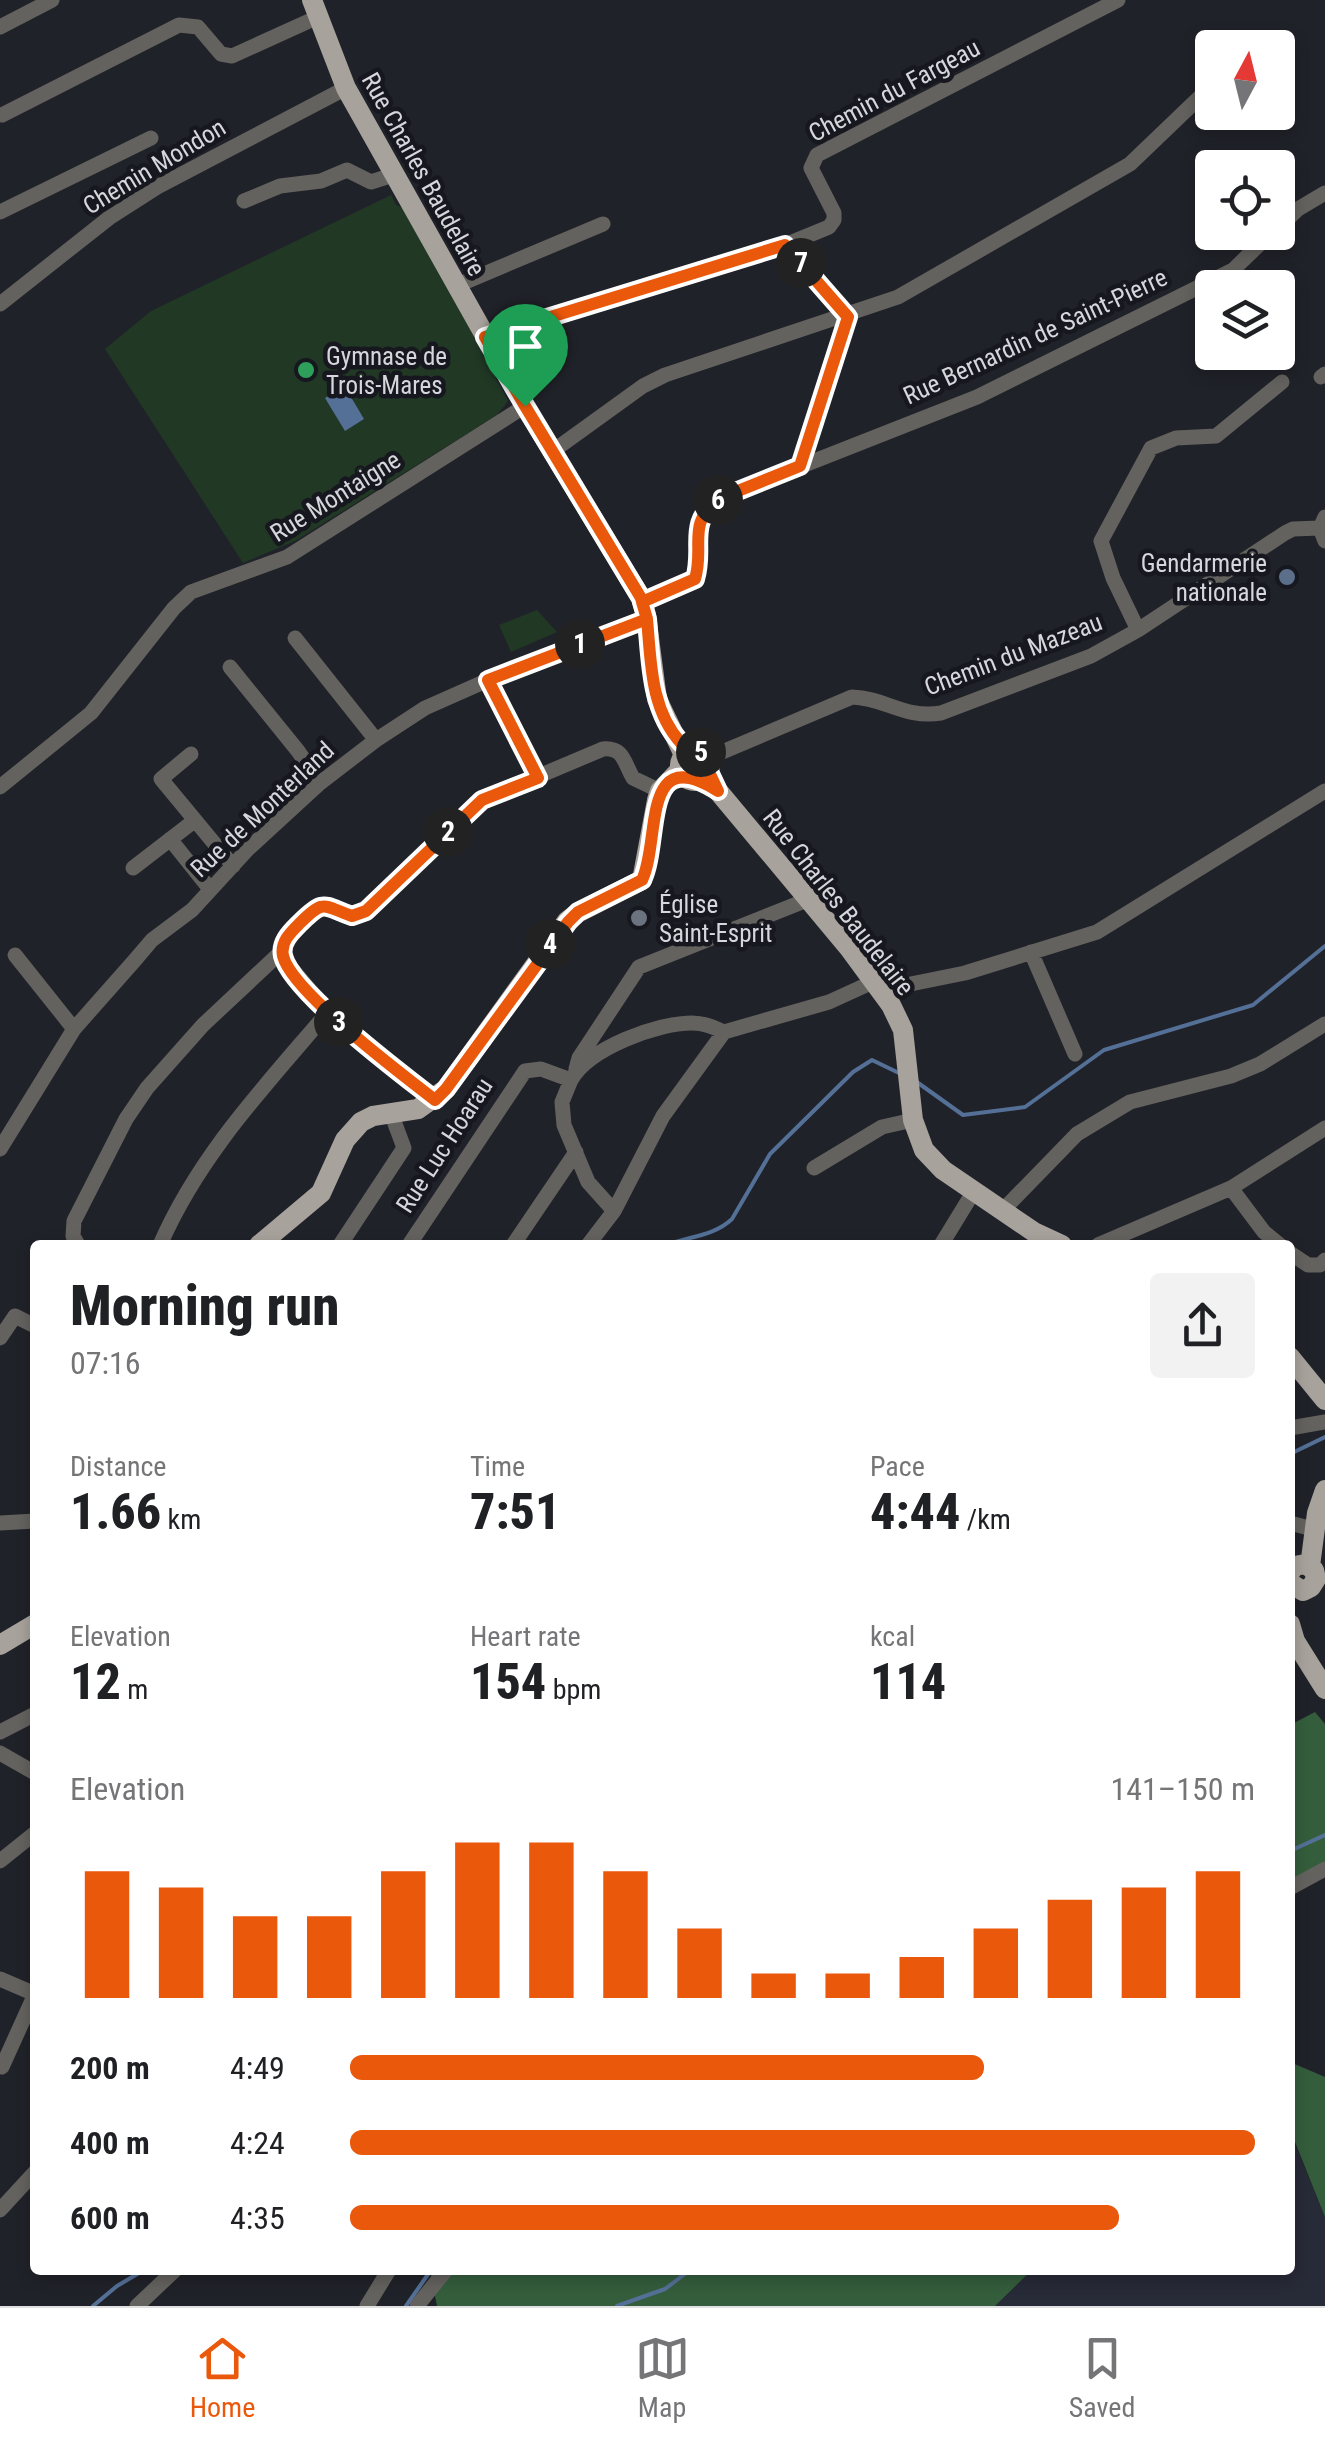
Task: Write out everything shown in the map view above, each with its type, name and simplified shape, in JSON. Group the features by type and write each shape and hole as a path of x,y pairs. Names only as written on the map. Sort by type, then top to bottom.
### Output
{"main road":[{"name":"Rue Charles Baudelaire","path":"315,8 346,88 485,337 645,610 657,699 690,770 878,985 903,1030 913,1120 918,1139 934,1162 1041,1238"},
{"path":"264,1240 321,1193 352,1130 373,1116 418,1109 446,1089 578,912 642,880 690,770"},
{"path":"1295,1363 1325,1400"},
{"path":"1325,1490 1304,1521 1304,1574 1297,1639 1325,1688"},
{"path":"0,1645 30,1627"}],"street":[{"path":"4,19 52,0"},
{"name":"Chemin du Fargeau","path":"485,337 785,245 828,227 834,213 812,173 817,155 1118,0"},
{"path":"2,115 179,25 198,27 226,56 315,8"},
{"name":"Chemin Mondon","path":"0,304 142,197 212,156 346,88"},
{"path":"553,451 643,386 898,298 1130,164 1195,102"},
{"path":"0,212 151,138"},
{"path":"244,201 280,186 321,181 347,170 371,182 396,174"},
{"name":"Rue Bernardin de Saint-Pierre","path":"1295,212 1325,193"},
{"path":"458,285 603,224"},
{"path":"785,245 848,317"},
{"name":"Rue Bernardin de Saint-Pierre","path":"645,610 695,579 700,557 698,526 718,499 977,397 1232,270 1254,250"},
{"path":"800,466 848,317"},
{"path":"1138,630 1113,578 1101,541 1152,448 1176,438 1216,436 1282,382"},
{"name":"Rue Montaigne","path":"0,787 91,713 191,592 287,558 525,406"},
{"name":"Chemin du Mazeau","path":"690,770 852,697 871,698 915,716 940,714 1091,656 1138,630 1285,533 1293,529 1323,529"},
{"name":"Rue de Monterland","path":"0,1149 74,1029 152,940 192,910 320,784 424,708 645,610"},
{"path":"294,638 376,740"},
{"path":"230,667 320,784"},
{"path":"488,680 538,778"},
{"path":"75,1240 74,1221 137,1102 203,1026 282,951 287,937 314,909 330,905 352,916 366,911 482,800 606,748 622,754 632,778 690,770"},
{"path":"190,754 160,779 233,866"},
{"path":"573,1076 584,1063 628,1038 657,1029 695,1023 724,1032 878,985 965,973 1097,932 1325,791"},
{"path":"134,868 194,820"},
{"path":"170,839 210,889"},
{"path":"614,1212 591,1188 561,1110 578,1058 639,967 807,900"},
{"path":"282,951 288,966 328,1012 435,1100"},
{"path":"1031,952 1074,1054"},
{"path":"15,955 74,1029"},
{"path":"162,1240 178,1205 221,1138 328,1012"},
{"path":"1003,1210 1077,1134 1135,1100 1230,1076 1260,1064 1325,1024"},
{"path":"592,1240 614,1212 653,1133 724,1032"},
{"name":"Rue Luc Hoarau","path":"412,1240 522,1073 541,1069 573,1076"},
{"path":"343,1240 404,1148 391,1114"},
{"path":"814,1168 882,1127 913,1120"},
{"path":"1110,1240 1231,1188 1325,1128"},
{"path":"516,1240 576,1152"},
{"path":"1231,1188 1274,1240"},
{"path":"944,1240 974,1190"},
{"path":"1295,1256 1308,1265 1320,1266 1325,1260"},
{"path":"0,1338 15,1316 30,1324"},
{"path":"1295,1427 1325,1422"},
{"path":"0,1523 30,1522"},
{"path":"0,1732 30,1717"},
{"path":"0,1753 30,1771"},
{"path":"0,1861 30,1837"},
{"path":"1295,1885 1325,1869"},
{"path":"0,1979 30,1992"},
{"path":"2,2067 30,2005"},
{"path":"0,2210 30,2177"},
{"path":"138,2306 169,2275"},
{"path":"367,2306 386,2275"},
{"path":"418,2306 442,2275"}],"shaded area":[{"path":"1295,2144 1325,2217 1325,2306 995,2306 1027,2275 1295,2275"}],"green space":[{"name":"Gymnase de Trois-Mares","path":"391,195 396,205 407,210 508,401 497,415 295,541 243,563 105,349 151,311"},
{"path":"537,610 557,632 511,652 499,625"},
{"path":"1315,1712 1325,1724 1325,1870 1295,1890 1295,1722"},
{"path":"1295,2064 1325,2077 1325,2217 1295,2142"},
{"path":"431,2275 1027,2275 995,2306 437,2306"}],"water":[{"path":"345,387 364,419 345,431 325,398"}],"waterway":[{"path":"914,1080 963,1115 1025,1107 1104,1050 1253,1005 1325,946"},
{"path":"684,1240 710,1232 732,1219 770,1154 853,1072 872,1060 901,1074"},
{"path":"1295,1452 1325,1437"},
{"path":"1295,1849 1325,1835"},
{"path":"93,2306 136,2275"},
{"path":"406,2306 428,2275"},
{"path":"617,2306 665,2289 683,2275"}],"place":[{"name":"Gymnase de Trois-Mares","path":"306,370"},
{"name":"Gendarmerie nationale","path":"1287,577"},
{"name":"Église Saint-Esprit","path":"639,918"}],"route":[{"path":"525,406 485,337 785,245 848,317 800,466 718,499 698,526 700,557 695,579 686,585 642,602 647,619 657,699 680,742 708,758 709,772 718,791 700,780 685,778 665,785 657,800 642,880 578,912 559,931 435,1100 328,1012 288,966 282,951 287,937 314,909 325,904 352,916 366,911 482,800 538,778 488,680 647,619 641,598 525,406"}]}
